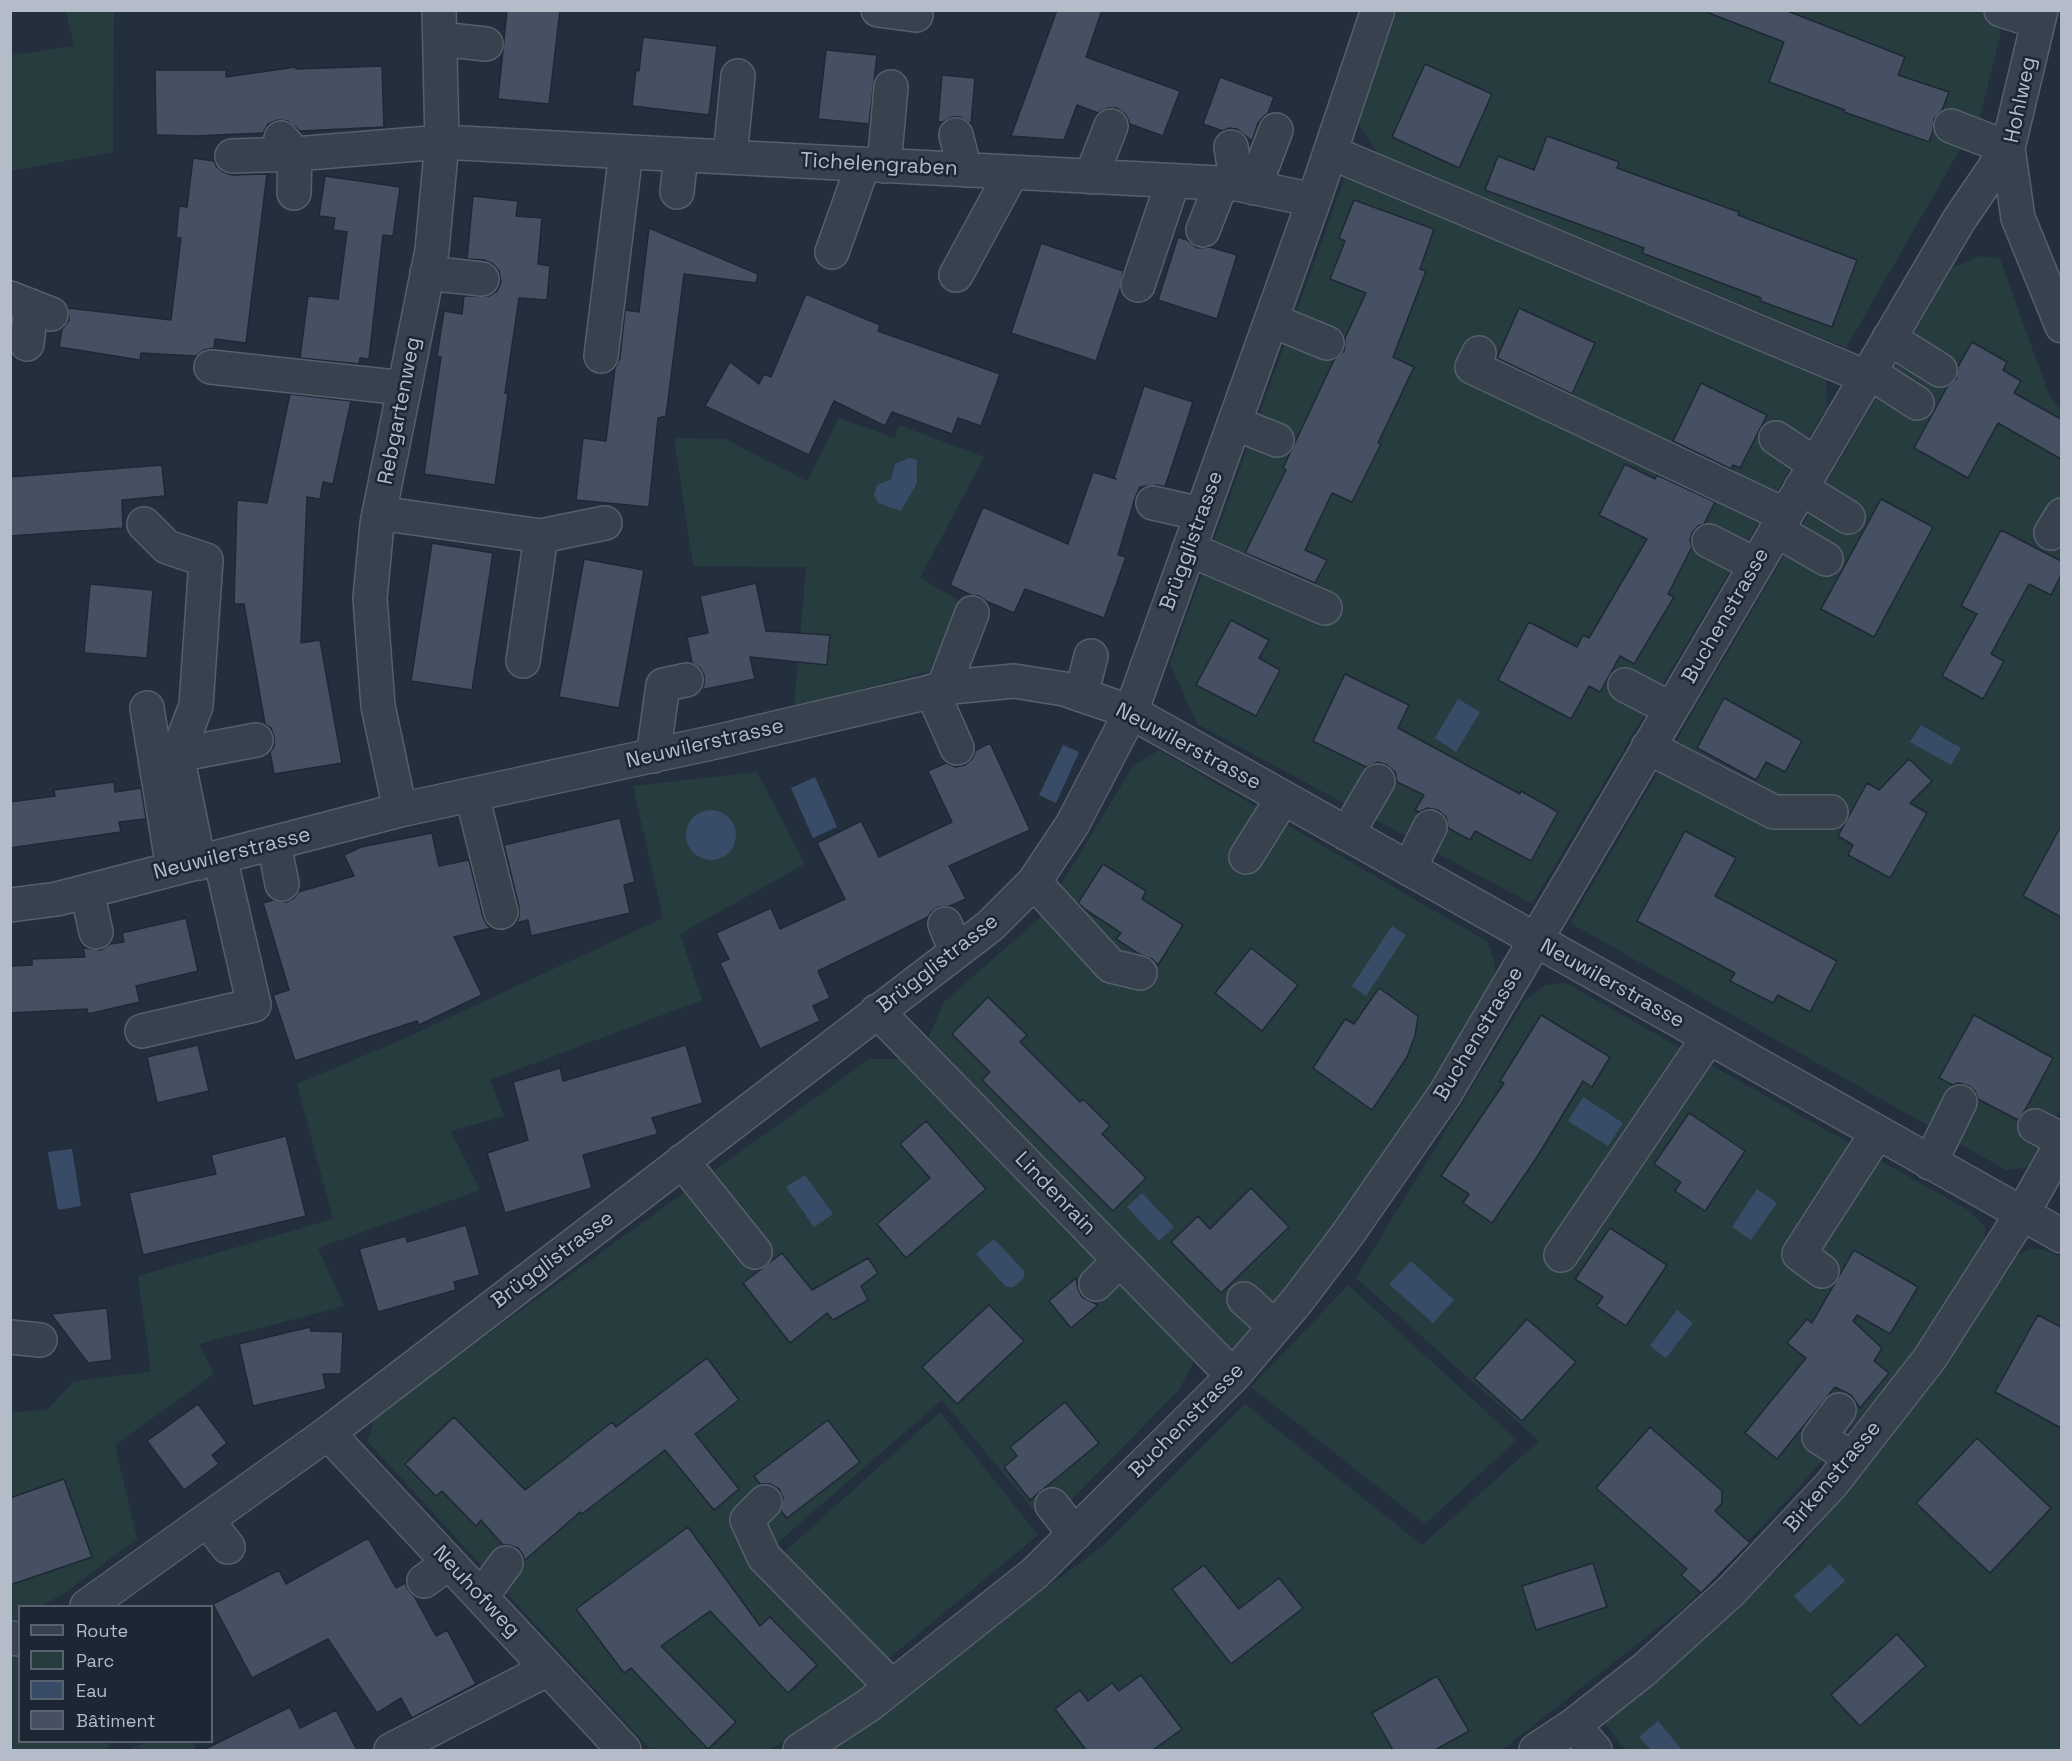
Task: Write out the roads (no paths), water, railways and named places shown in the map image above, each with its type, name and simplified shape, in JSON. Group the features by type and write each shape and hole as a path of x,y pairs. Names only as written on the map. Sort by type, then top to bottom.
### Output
{"street":[{"path":"878,10 916,15"},
{"name":"Brügglistrasse","path":"91,1605 123,1596 207,1520 328,1433 877,1011 950,938 990,926 1034,882 1072,825 1131,712 1314,200 1340,156 1378,10"},
{"path":"2001,10 2039,16"},
{"name":"Hohlweg","path":"2039,16 2008,148 2018,218 2061,326"},
{"path":"440,25 486,44"},
{"name":"Rebgartenweg","path":"400,810 377,695 370,598 379,513 432,250 442,142 440,25"},
{"path":"730,157 738,76"},
{"path":"831,252 873,165 891,87"},
{"path":"1091,177 1111,126"},
{"path":"1951,126 2008,148"},
{"path":"1203,230 1276,130"},
{"path":"956,135 965,170"},
{"name":"Tichelengraben","path":"232,156 286,144 442,142 1237,185 1314,200"},
{"path":"286,144 294,193"},
{"path":"1340,156 1378,144"},
{"path":"1231,147 1237,185"},
{"name":"Buchenstrasse","path":"800,1750 869,1705 1035,1573 1233,1376 1275,1327 1347,1235 1445,1094 1959,220 2008,148"},
{"path":"601,356 626,152"},
{"path":"677,192 681,155"},
{"path":"1340,156 1868,374 1917,403"},
{"path":"956,275 1012,172"},
{"path":"1138,285 1173,181"},
{"path":"427,273 482,279"},
{"path":"27,344 31,306"},
{"path":"1270,321 1327,343"},
{"path":"1889,338 1940,370"},
{"path":"1479,353 1472,367 1794,499 1848,517"},
{"path":"211,367 404,388"},
{"path":"1234,423 1277,440"},
{"path":"1776,438 1794,499 1826,559"},
{"path":"1152,503 1202,514"},
{"path":"379,513 541,536 604,523"},
{"path":"144,524 167,548 206,560 196,706 177,755 197,863"},
{"path":"523,661 541,536"},
{"path":"1709,541 1756,565"},
{"path":"1189,549 1325,608"},
{"path":"957,748 938,690 972,613"},
{"path":"1081,695 1091,656"},
{"path":"652,756 663,685 686,680"},
{"name":"Neuwilerstrasse","path":"10,905 57,899 400,810 652,756 938,690 1014,681 1064,689 1131,712 2061,1236"},
{"path":"1625,684 1671,709"},
{"path":"142,1031 254,1005 197,863 147,708"},
{"path":"177,755 256,740"},
{"path":"1648,747 1774,812 1831,812"},
{"path":"1347,834 1378,781"},
{"path":"472,795 501,912"},
{"path":"1246,857 1283,798"},
{"path":"1409,869 1430,827"},
{"path":"274,843 282,884"},
{"path":"1034,882 1111,966 1140,973"},
{"path":"87,891 96,932"},
{"name":"Lindenrain","path":"877,1011 960,1116 1120,1260 1233,1376"},
{"path":"1561,1255 1708,1038"},
{"path":"1930,1162 1960,1102"},
{"path":"1822,1271 1799,1254 1877,1133"},
{"name":"Birkenstrasse","path":"1536,1750 1574,1725 1645,1669 1730,1592 1831,1485 1930,1358 2022,1214 2053,1136"},
{"path":"682,1161 755,1252"},
{"path":"1096,1284 1120,1260"},
{"path":"1244,1299 1275,1327"},
{"path":"1839,1410 1819,1437 1851,1458"},
{"name":"Neuhofweg","path":"328,1433 437,1572 481,1597 624,1750"},
{"path":"765,1502 747,1520 764,1557 892,1687"},
{"path":"1052,1505 1075,1534"},
{"path":"207,1520 228,1547"},
{"path":"481,1597 506,1563"},
{"path":"391,1750 548,1669"},
{"path":"1574,1725 1595,1750"}],"water":[{"path":"909,458 917,460 917,483 901,511 878,503 874,495 877,485 891,479 895,464"},
{"path":"1458,699 1480,712 1456,752 1435,738"},
{"path":"1921,725 1961,748 1951,765 1910,742"},
{"path":"1063,745 1079,752 1056,803 1039,795"},
{"path":"815,777 837,827 813,838 791,788"},
{"path":"706,810 716,810 729,817 736,830 736,840 729,853 716,860 706,860 697,856 690,849 686,840 686,830 690,821 697,814"},
{"path":"1392,926 1406,935 1366,996 1352,986"},
{"path":"1583,1097 1623,1123 1608,1146 1568,1121"},
{"path":"72,1149 81,1206 58,1210 48,1152"},
{"path":"805,1175 833,1214 814,1227 786,1187"},
{"path":"1757,1189 1777,1203 1751,1240 1732,1227"},
{"path":"1142,1193 1174,1227 1159,1241 1127,1207"},
{"path":"994,1239 1024,1271 1024,1278 1013,1287 1006,1287 976,1254"},
{"path":"1411,1261 1454,1300 1433,1323 1389,1284"},
{"path":"1677,1310 1693,1323 1666,1358 1650,1346"},
{"path":"1830,1564 1845,1581 1810,1613 1794,1596"},
{"path":"1658,1721 1682,1750 1651,1750 1639,1737"}]}
